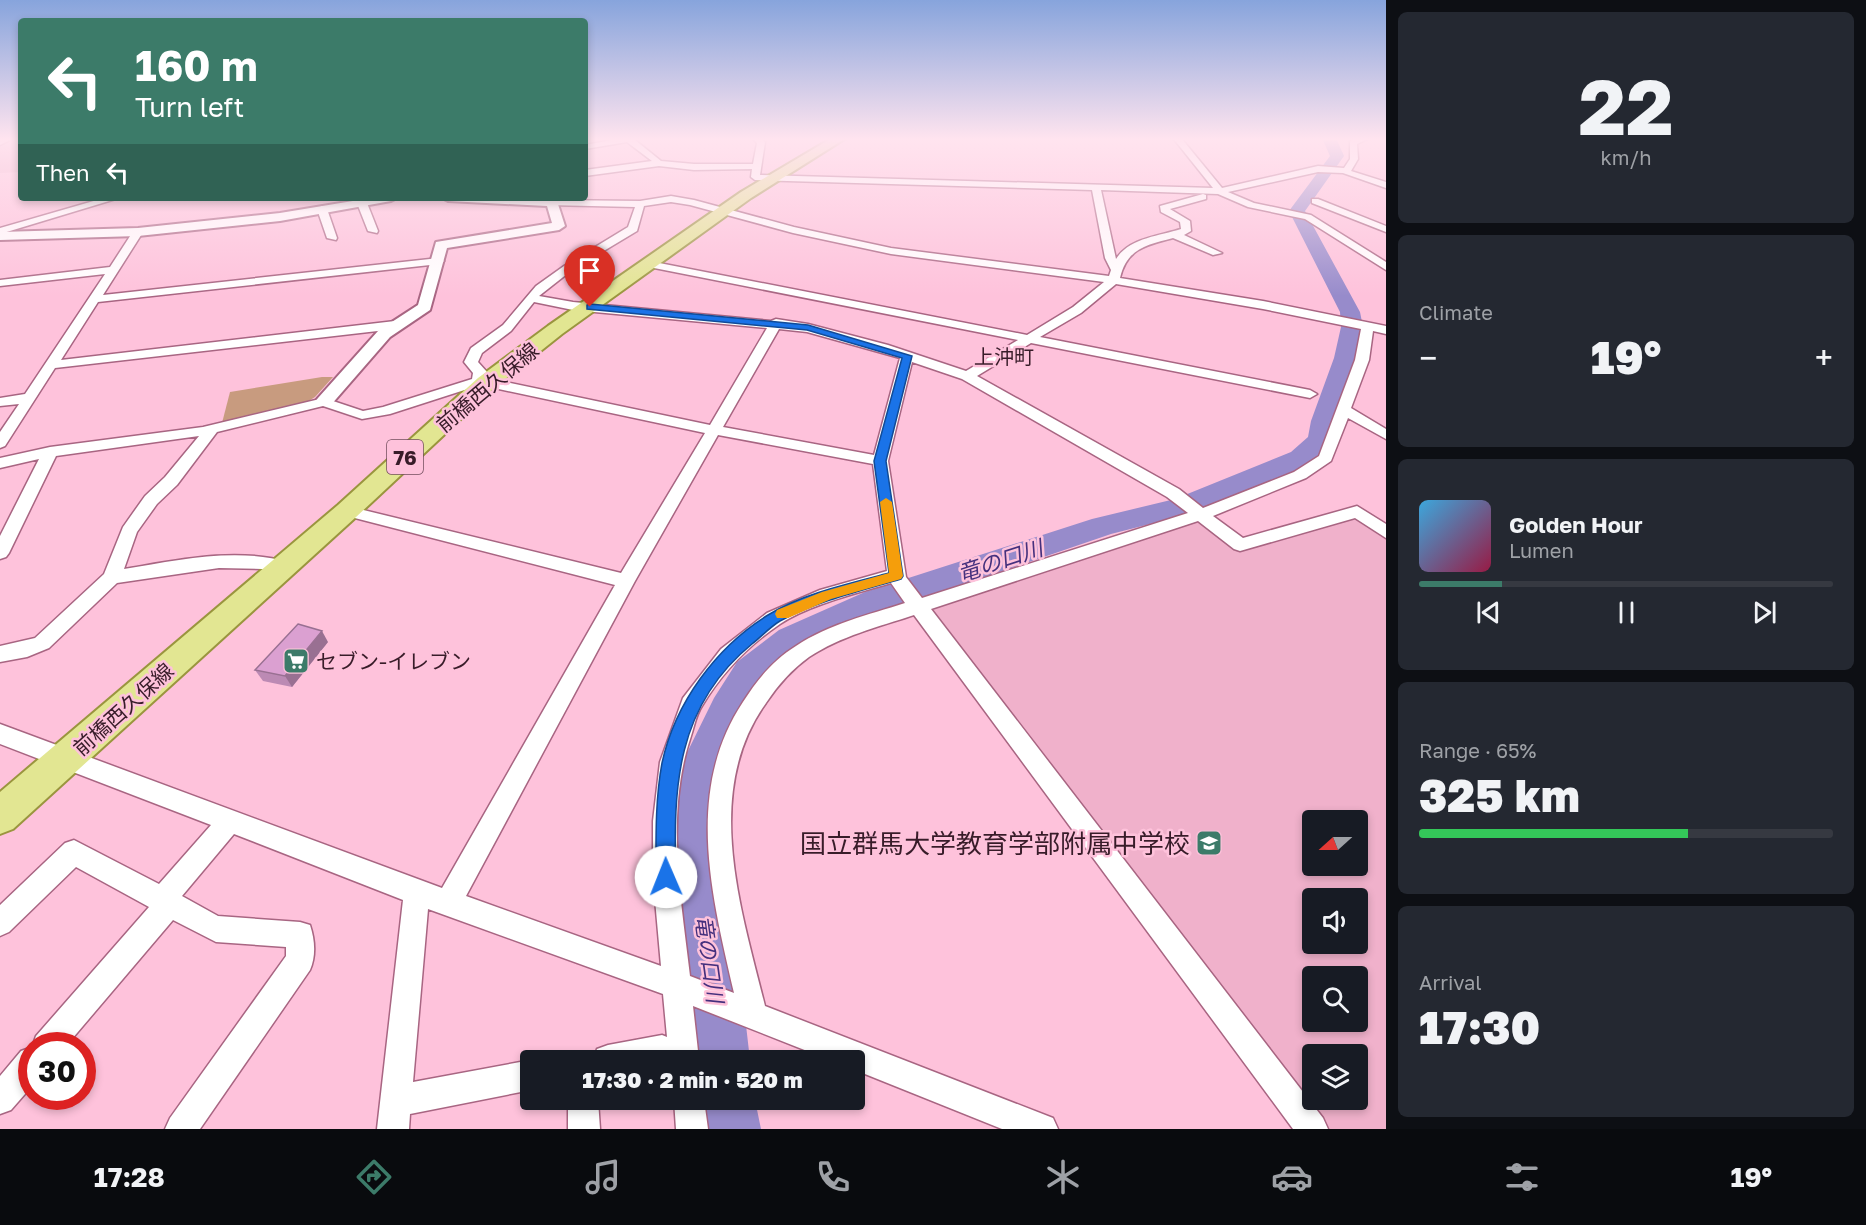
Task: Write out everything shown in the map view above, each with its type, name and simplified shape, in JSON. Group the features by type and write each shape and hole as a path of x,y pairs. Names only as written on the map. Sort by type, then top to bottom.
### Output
{"main road":[{"name":"前橋西久保線","path":"0,816 347,511 482,382 723,211 745,191"}],"street":[{"path":"1097,191 1114,274"},
{"path":"1188,191 1221,192 1245,204 1306,216 1386,267"},
{"path":"967,376 1077,310 1114,274 1128,250 1144,242 1186,231 1185,220 1163,208 1227,191"},
{"path":"324,402 384,334 425,307 439,261 441,245 559,226 550,201 640,204 671,199 891,251 1114,274 1386,330"},
{"path":"0,231 104,201"},
{"path":"0,236 138,232 280,217 374,201"},
{"path":"1315,201 1386,229"},
{"path":"362,203 373,231"},
{"path":"482,382 480,372 471,362 476,351 507,328 531,298 557,276 633,230 640,204"},
{"path":"322,209 332,238"},
{"path":"0,443 138,232"},
{"path":"1175,235 1216,253"},
{"path":"95,298 439,261"},
{"path":"649,264 1310,394"},
{"path":"0,283 112,270"},
{"path":"531,298 590,307 776,323 819,330 967,376 1173,493 1240,545 1357,512 1386,532"},
{"path":"449,902 627,581 776,323"},
{"path":"50,365 395,325"},
{"path":"747,1013 723,865 719,821 721,786 728,756 751,704 789,661 838,632 1199,512 1300,475 1326,458 1362,360 1368,326"},
{"path":"907,356 880,461 897,577 1312,1129"},
{"path":"0,463 50,452 212,429 324,402 362,416 482,382 714,430 880,461"},
{"path":"0,402 28,398"},
{"path":"1344,410 1386,435"},
{"path":"0,654 27,649 42,643 112,577 129,531 151,500 171,481 212,429"},
{"path":"0,554 50,452"},
{"path":"347,511 627,581"},
{"path":"112,577 224,561 257,561 283,567"},
{"path":"683,1050 681,987 666,877 665,821 671,762 691,704 728,654 774,618 827,595 897,577"},
{"path":"0,734 417,892 681,987 1042,1129"},
{"path":"58,1032 231,820"},
{"path":"0,923 74,852 216,929 300,935 300,960 181,1129"},
{"path":"417,892 394,1115 520,1078"},
{"path":"0,1099 18,1078"},
{"path":"583,1110 584,1129"},
{"path":"690,1110 692,1129"}],"shaded area":[{"path":"333,377 315,397 304,404 222,423 230,392"},
{"name":"国立群馬大学教育学部附属中学校","path":"1199,518 1241,551 1353,518 1386,538 1386,1129 1320,1129 1306,1110 1368,1110 1368,1044 1302,1044 1302,1105 927,607"}],"building":[{"path":"298,624 322,631 285,676 255,670"}],"waterway":[{"name":"竜の口川","path":"723,1050 718,999 695,849 700,767 727,709 750,672 791,640 877,601 1103,526 1183,506 1301,458 1321,440 1324,421 1345,358 1352,327 1350,312 1297,211 1312,191"},
{"name":"竜の口川","path":"730,1110 733,1129"}],"slow traffic":[{"path":"782,614 827,595 896,576 886,502"}],"place":[{"name":"セブン-イレブン","path":"296,661"},
{"name":"国立群馬大学教育学部附属中学校","path":"1209,843"}],"district":[{"name":"上沖町","path":"1004,356"}],"route":[{"path":"590,307 776,323 808,328 907,356 880,461 896,576 827,595 774,618 728,654 691,704 671,762 665,821 666,877"}]}
